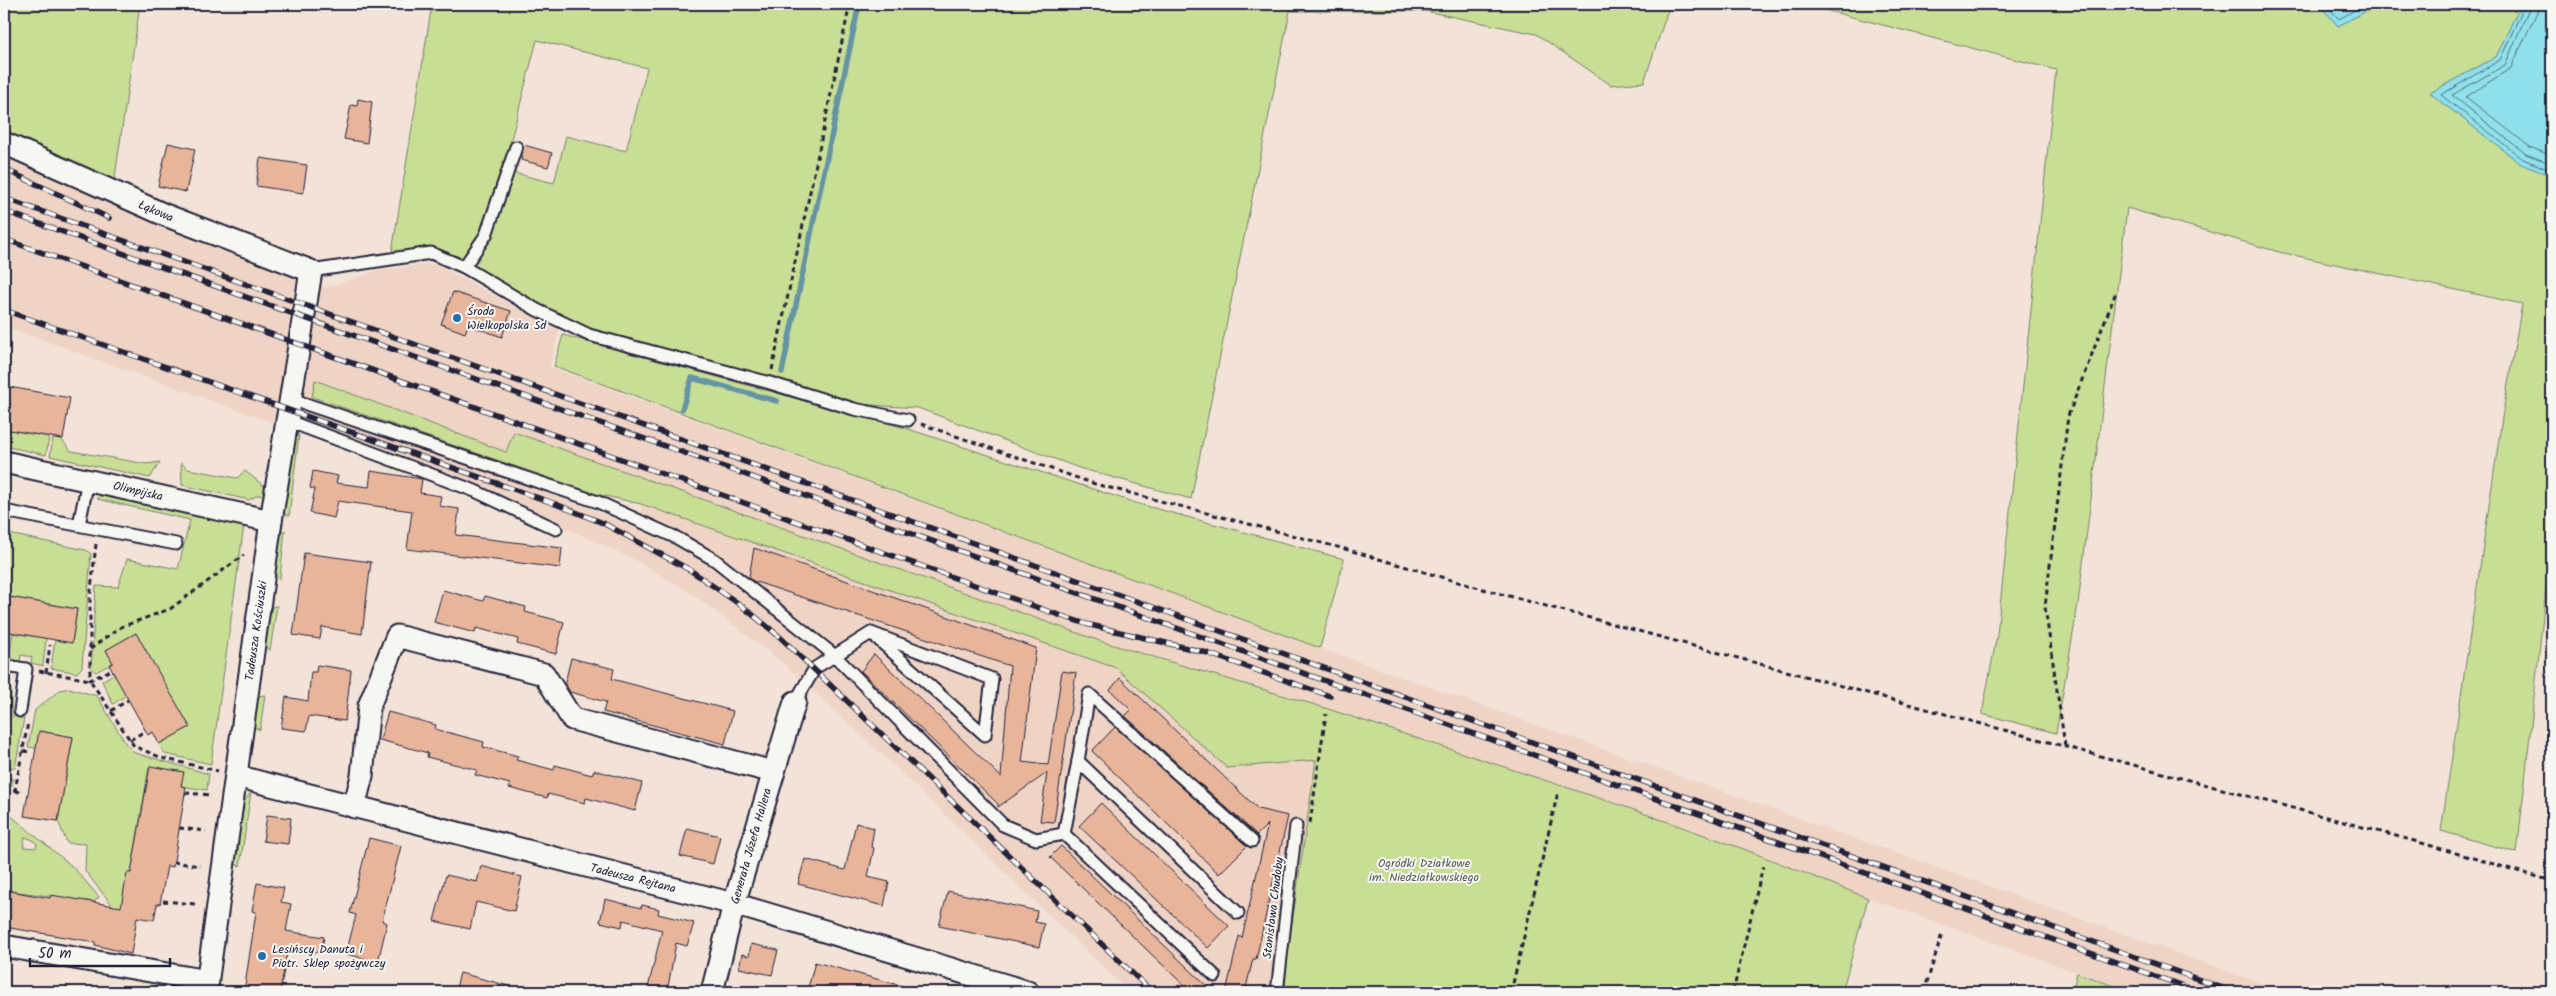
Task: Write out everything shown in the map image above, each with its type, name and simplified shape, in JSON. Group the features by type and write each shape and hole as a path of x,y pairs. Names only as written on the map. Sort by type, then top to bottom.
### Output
{"street":[{"name":"Łąkowa","path":"4,143 164,215 311,271"},
{"name":"Tadeusza Kościuszki","path":"207,987 271,521 311,271"},
{"name":"Olimpijska","path":"4,462 271,521"},
{"path":"354,806 362,776 369,706 397,636 544,674 572,719 773,772"},
{"name":"Generała Józefa Hallera","path":"712,992 734,904 795,702"},
{"name":"Tadeusza Rejtana","path":"236,776 734,904 1028,992"},
{"path":"4,946 207,987"}],"lane":[{"path":"464,267 486,235 516,147"},
{"path":"311,271 432,253 464,267 537,310 589,335 770,383 854,409 908,420"},
{"path":"291,399 598,502 677,538 715,560 834,655 1003,825 1036,839 1064,834"},
{"path":"288,421 475,491 556,529"},
{"path":"79,525 88,480"},
{"path":"4,510 176,544"},
{"path":"795,702 814,668 871,633"},
{"path":"871,633 992,679 986,735 892,652 871,633"},
{"path":"4,666 26,669 20,711"},
{"path":"1064,834 1089,694 1252,842"},
{"path":"1078,762 1238,913"},
{"name":"Stanisława Chudoby","path":"1277,992 1296,826"},
{"path":"1064,834 1215,976"}],"path":[{"path":"770,383 850,4"},
{"path":"2064,746 2045,607 2068,416 2116,292"},
{"path":"908,420 1095,484 1345,549 1472,586 2552,880"},
{"path":"98,528 90,599 90,680 134,746 162,758 236,776"},
{"path":"90,649 121,627 170,609 244,555"},
{"path":"46,673 50,645"},
{"path":"26,669 90,680 111,670"},
{"path":"111,711 128,700"},
{"path":"15,790 30,713 20,711"},
{"path":"130,740 146,731"},
{"path":"22,751 30,752"},
{"path":"4,804 5,793 15,790 22,794"},
{"path":"186,792 212,795"},
{"path":"1511,992 1558,792"},
{"path":"179,828 206,831"},
{"path":"173,862 200,866"},
{"path":"1733,992 1763,866"},
{"path":"163,901 194,904"},
{"path":"1924,992 1942,934"}],"shaded area":[{"path":"4,156 214,247 327,288 376,271 434,263 559,330 550,367 1320,648 2287,992 2132,992 1868,898 1741,848 1620,805 1322,707 1100,641 515,432 506,452 315,380 310,410 580,504 638,529 641,504 1319,737 1287,957 1285,992 1129,992 890,762 782,662 692,594 637,561 568,529 4,326"}],"green space":[{"path":"4,4 140,4 114,184 4,137"},
{"path":"432,4 1670,4 1644,82 1611,85 1536,34 1425,11 1290,11 1191,499 1079,468 918,408 854,404 591,329 534,301 472,265 489,238 514,173 554,183 566,136 626,151 647,68 537,40 503,170 482,234 465,259 433,247 392,252"},
{"path":"1802,4 2319,4 2338,26 2370,9 2371,4 2521,4 2496,57 2430,93 2521,164 2552,176 2552,534 2517,853 2441,831 2502,418 2522,304 2279,252 2127,208 2078,604 2056,733 1982,714 1997,635 2056,70"},
{"path":"563,335 905,428 1139,504 1344,559 1320,648 554,366"},
{"name":"Ogródki Działkowe im. Niedziałkowskiego","path":"315,380 506,452 514,432 1100,641 1322,707 1620,805 1741,848 1868,898 1842,992 1285,992 1287,957 1316,760 1227,768 1116,668 641,504 596,494 312,397"},
{"path":"4,429 49,437 46,455 4,446"},
{"path":"299,435 289,516 284,514 294,436"},
{"path":"53,438 61,439 71,451 147,464 160,462 150,478 50,456"},
{"path":"181,463 188,469 237,478 245,471 268,489 267,497 258,495 249,500 182,485"},
{"path":"102,494 244,525 211,764 165,754 159,744 189,727 136,633 106,650 113,663 96,672 91,668 96,586 118,587 127,559 178,569 190,520 97,499"},
{"path":"285,530 280,578 278,578 275,575 281,533"},
{"path":"4,533 86,550 91,554 82,667 77,673 51,668 55,640 72,642 77,609 4,596"},
{"path":"277,606 270,650 265,647 271,607"},
{"path":"13,633 46,638 43,666 31,663 32,657 21,655 20,661 9,658"},
{"path":"118,671 130,693 113,704 102,681"},
{"path":"4,679 11,690 11,716 24,718 15,768 10,767 8,778 13,779 12,786 4,787"},
{"path":"69,688 97,696 126,744 135,753 209,774 207,790 181,786 183,772 149,767 131,873 127,873 120,915 85,871 86,844 67,843 58,821 73,737 40,731 36,748 28,747 35,710 60,690"},
{"path":"265,695 260,730 254,727 258,696"},
{"path":"251,792 240,866 235,864 244,802"},
{"path":"4,810 73,867 99,897 94,902 4,890","holes":["25,837 37,844 36,848 23,847"]},
{"path":"2077,973 2132,992 2072,992"}],"water":[{"path":"2319,4 2371,4 2370,9 2338,26"},
{"path":"2521,4 2552,4 2552,176 2521,164 2430,93 2496,57"}],"building":[{"path":"358,99 372,102 367,143 344,139 351,105 357,106"},
{"path":"168,143 195,149 186,192 158,186"},
{"path":"524,145 552,153 548,167 521,160"},
{"path":"260,158 307,165 303,193 256,186"},
{"path":"453,292 511,311 502,337 468,325 465,333 441,324"},
{"path":"4,386 70,398 63,439 4,429"},
{"path":"313,471 338,476 336,483 369,487 371,471 422,479 420,493 441,496 439,506 459,509 456,535 562,548 560,568 407,549 412,511 338,501 334,518 310,513 315,489 310,488"},
{"path":"754,548 1036,648 1022,762 1048,765 1062,671 1076,673 1054,822 1040,821 1047,773 998,807 998,804 861,671 874,654 1001,777 1010,666 753,581 749,577"},
{"path":"304,553 371,562 362,634 322,627 320,639 293,635"},
{"path":"443,590 483,601 485,596 526,607 525,612 564,622 556,654 517,644 518,639 476,628 475,633 434,622"},
{"path":"4,596 77,609 72,643 4,631"},
{"path":"136,633 190,727 159,744 153,732 148,735 109,665 113,663 106,650"},
{"path":"571,658 614,669 612,679 733,711 725,744 603,712 606,702 570,692 565,683"},
{"path":"317,665 351,670 345,721 309,716 306,731 281,728 286,697 308,701 311,672 316,672"},
{"path":"1120,678 1258,809 1288,816 1256,959 1253,959 1245,992 1226,992 1239,936 1242,938 1268,824 1257,835 1125,716 1131,710 1110,690"},
{"path":"388,712 436,725 435,729 484,742 483,747 518,756 516,760 554,770 555,765 592,775 594,770 642,783 635,811 586,798 585,803 548,794 547,798 509,788 510,784 475,775 477,770 427,757 428,753 380,740"},
{"path":"1115,727 1247,846 1219,874 1092,751"},
{"path":"39,731 73,737 58,821 24,816"},
{"path":"150,766 184,772 181,786 186,787 173,867 167,866 160,904 157,904 154,920 137,917 131,954 95,945 95,942 4,927 4,890 50,898 51,895 121,907 127,873 131,873"},
{"path":"1101,803 1229,926 1208,948 1079,826"},
{"path":"267,815 291,818 288,844 263,841"},
{"path":"856,823 874,828 871,847 874,848 868,877 889,882 884,906 798,884 805,859 845,870"},
{"path":"687,828 720,836 713,864 680,856"},
{"path":"369,838 401,846 382,921 387,923 378,962 346,954 356,915 350,913"},
{"path":"1061,846 1213,992 1191,992 1050,857"},
{"path":"481,866 522,877 514,911 476,902 470,929 434,921 446,875 477,882"},
{"path":"257,883 284,888 281,902 291,904 286,931 324,937 321,953 288,947 280,992 244,992 256,912 252,911"},
{"path":"948,891 1037,911 1035,922 1044,924 1039,947 939,926"},
{"path":"605,899 641,908 642,905 659,909 658,914 694,923 687,946 676,943 667,992 647,992 662,930 623,920 622,927 600,922"},
{"path":"751,944 778,950 772,975 739,968 742,954 749,956"},
{"path":"815,962 906,987 906,992 825,992 808,988"},
{"path":"460,973 513,987 512,992 455,992"}],"waterway":[{"path":"782,372 859,4"},
{"path":"682,409 692,378 777,401"}],"railway":[{"path":"4,169 109,218"},
{"path":"4,198 2234,992"},
{"path":"4,211 2200,992"},
{"path":"4,239 1056,614 1086,624 1204,652 1330,696"},
{"path":"4,310 553,503 603,523 690,570 742,606 780,637 1152,992"}],"place":[{"name":"Środa Wielkopolska Sd","path":"457,318"},
{"name":"Lesińscy Danuta i Piotr. Sklep spożywczy","path":"262,956"}]}
